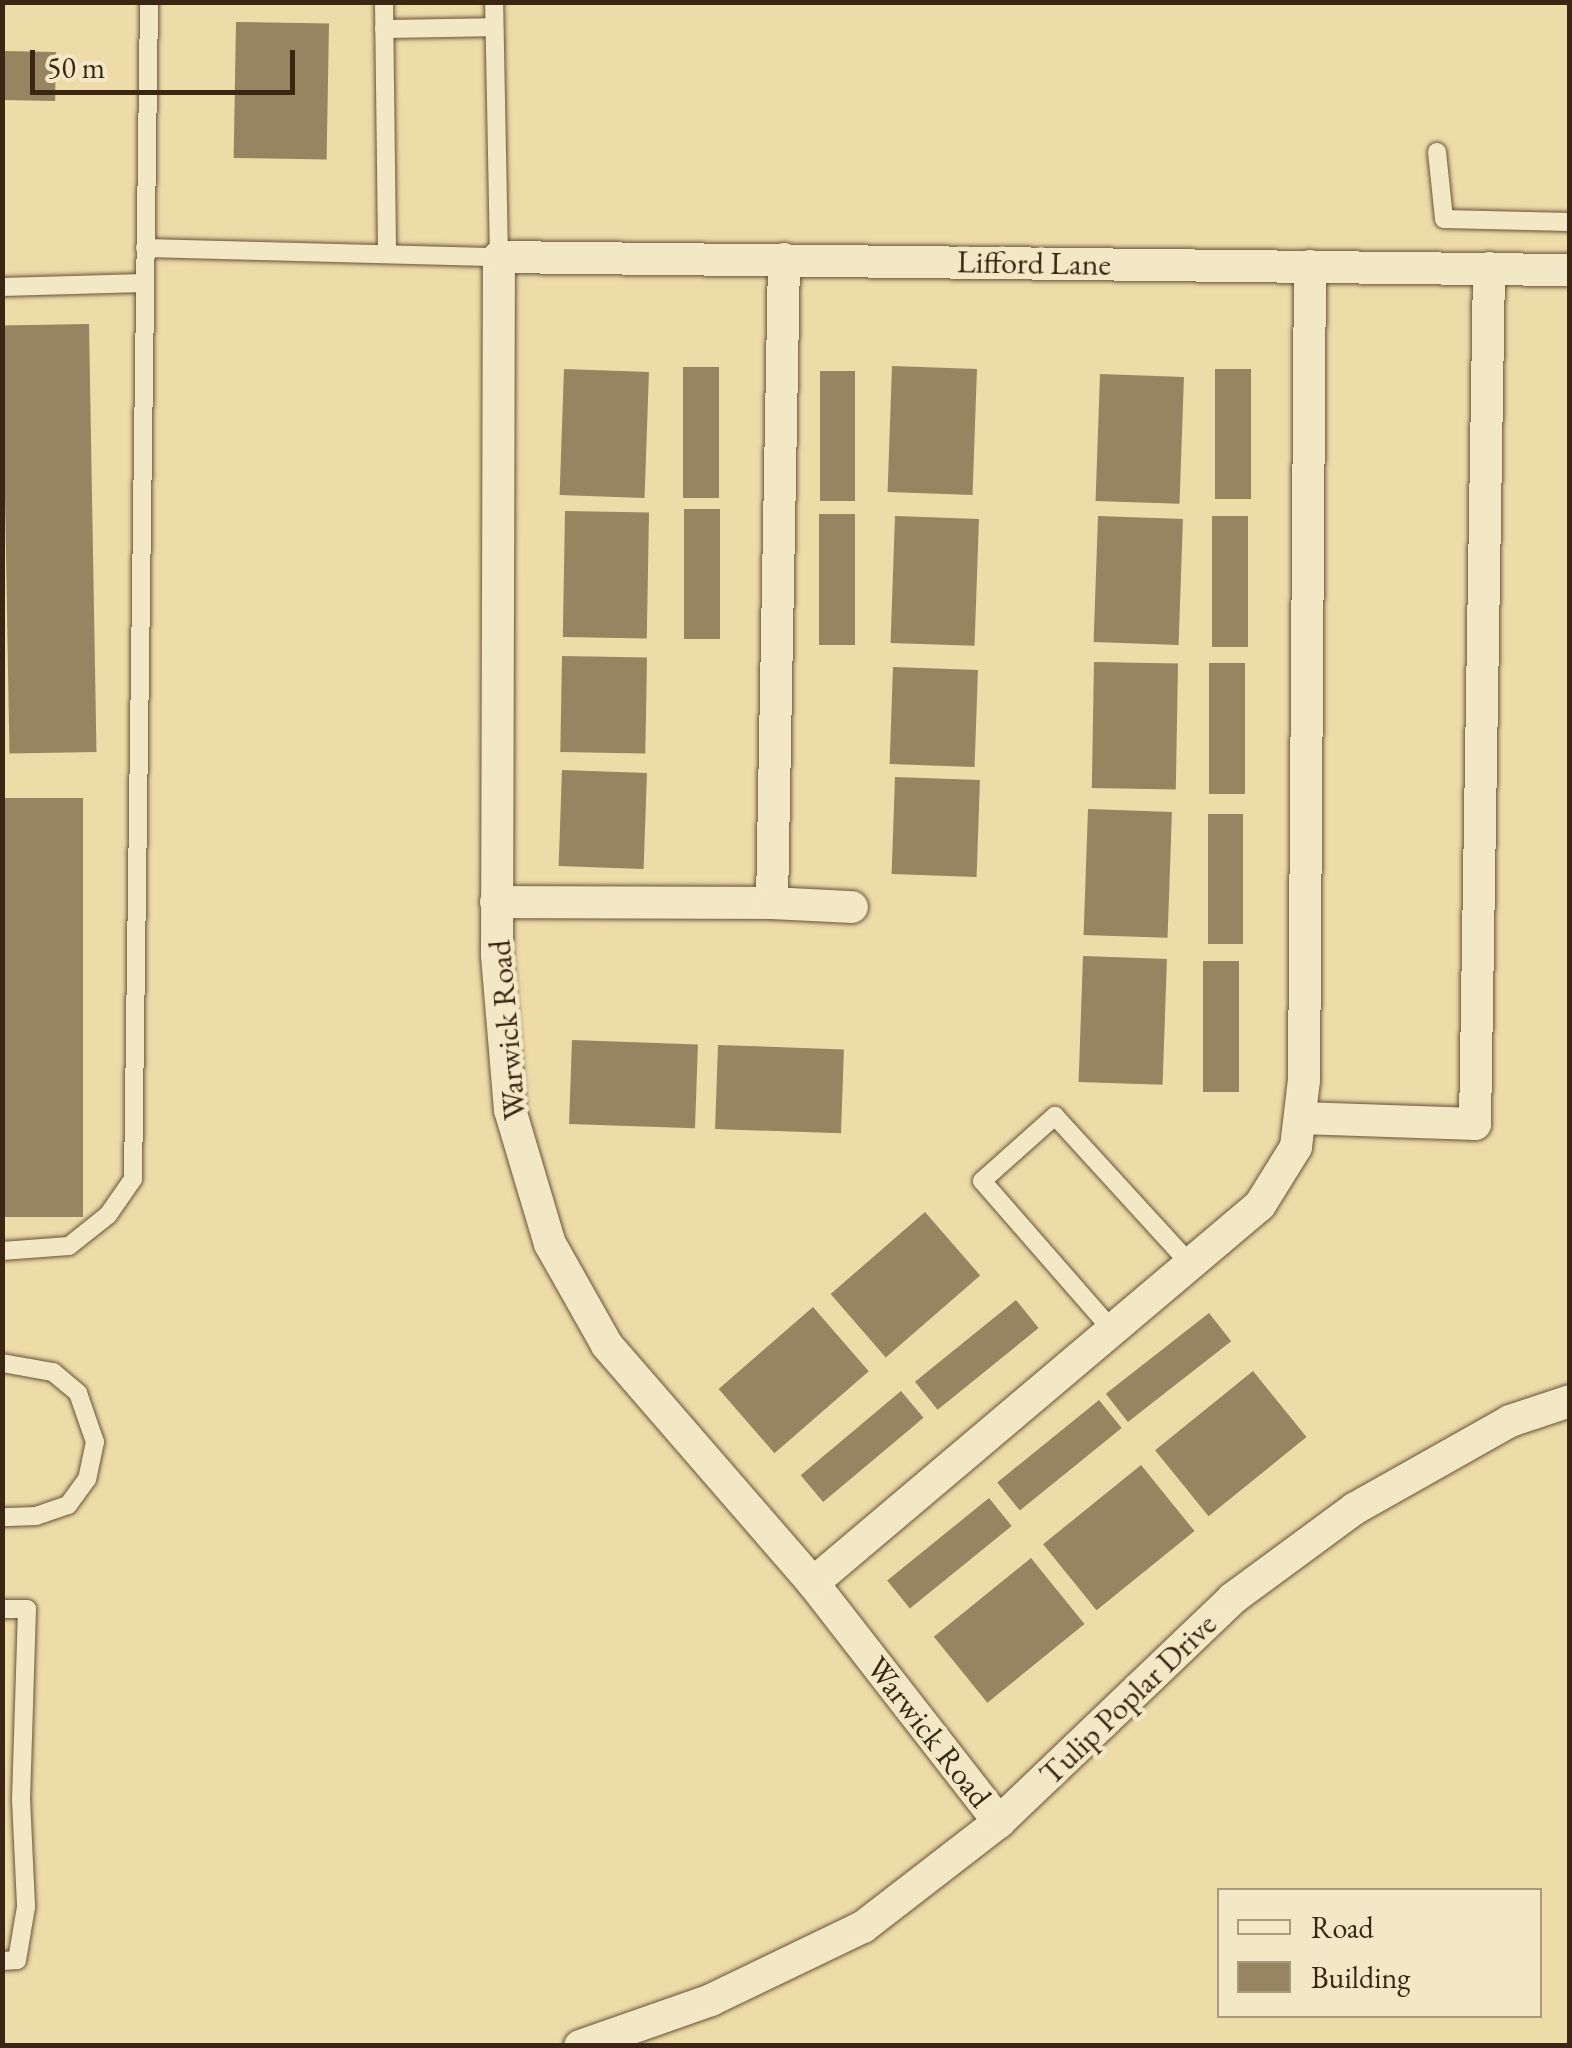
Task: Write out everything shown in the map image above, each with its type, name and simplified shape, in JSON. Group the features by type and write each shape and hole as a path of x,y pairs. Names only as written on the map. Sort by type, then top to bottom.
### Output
{"street":[{"name":"Lifford Lane","path":"499,257 1570,270"},
{"name":"Warwick Road","path":"499,257 496,902 510,1110 550,1244 607,1346 813,1583 999,1822"},
{"path":"772,903 784,259"},
{"path":"813,1583 1191,1265 1284,1176 1302,1118 1310,266"},
{"path":"1302,1118 1475,1124 1489,268"},
{"path":"496,902 852,907"},
{"name":"Tulip Poplar Drive","path":"580,2046 711,2000 862,1927 999,1822 1232,1599 1354,1510 1510,1421 1570,1401"}],"lane":[{"path":"2,1250 69,1246 108,1215 133,1179 149,2"},
{"path":"384,2 387,254"},
{"path":"145,248 499,257 494,2"},
{"path":"384,29 494,28"},
{"path":"1438,152 1444,218 1570,222"},
{"path":"2,287 144,283"},
{"path":"1113,1331 982,1181 1055,1116 1191,1265"},
{"path":"2,1363 53,1372 78,1393 94,1442 86,1479 68,1504 36,1516 2,1516"},
{"path":"2,1609 27,1610 12,1800 26,1907 18,1960 2,1960"}],"building":[{"path":"236,22 329,24 327,160 234,158"},
{"path":"2,51 56,52 55,101 2,100"},
{"path":"89,324 96,752 9,753 2,326"},
{"path":"892,366 977,369 973,495 888,492"},
{"path":"683,367 719,367 719,498 683,498"},
{"path":"564,369 649,372 645,498 560,495"},
{"path":"1215,369 1251,369 1251,499 1215,499"},
{"path":"820,371 855,371 855,501 820,501"},
{"path":"1100,374 1184,377 1180,504 1096,501"},
{"path":"684,509 720,509 720,639 684,639"},
{"path":"565,511 649,512 647,638 563,637"},
{"path":"819,514 855,514 855,645 819,645"},
{"path":"895,516 979,519 975,646 891,643"},
{"path":"1098,516 1183,519 1179,645 1094,642"},
{"path":"1212,516 1248,516 1248,647 1212,647"},
{"path":"562,656 647,657 645,753 560,752"},
{"path":"1094,662 1178,663 1176,789 1092,788"},
{"path":"1209,663 1245,663 1245,794 1209,794"},
{"path":"893,667 978,670 975,767 890,764"},
{"path":"562,770 647,773 644,869 559,866"},
{"path":"895,777 980,780 977,877 892,874"},
{"path":"2,798 83,798 83,1217 2,1217"},
{"path":"1088,809 1172,812 1168,938 1084,935"},
{"path":"1208,814 1243,814 1243,944 1208,944"},
{"path":"1083,956 1167,959 1163,1085 1079,1082"},
{"path":"1203,961 1239,961 1239,1092 1203,1092"},
{"path":"572,1040 698,1044 695,1128 569,1124"},
{"path":"718,1045 844,1049 841,1133 715,1129"},
{"path":"925,1212 980,1275 886,1357 831,1294"},
{"path":"1016,1300 1039,1328 938,1410 915,1382"},
{"path":"813,1307 869,1371 774,1453 719,1389"},
{"path":"1209,1313 1231,1341 1128,1422 1106,1394"},
{"path":"1253,1371 1306,1437 1209,1516 1155,1450"},
{"path":"901,1391 923,1418 823,1502 801,1475"},
{"path":"1099,1400 1122,1428 1020,1510 997,1482"},
{"path":"1141,1465 1194,1531 1097,1610 1043,1544"},
{"path":"989,1498 1012,1526 910,1608 887,1580"},
{"path":"1031,1558 1084,1624 987,1703 934,1637"}]}
